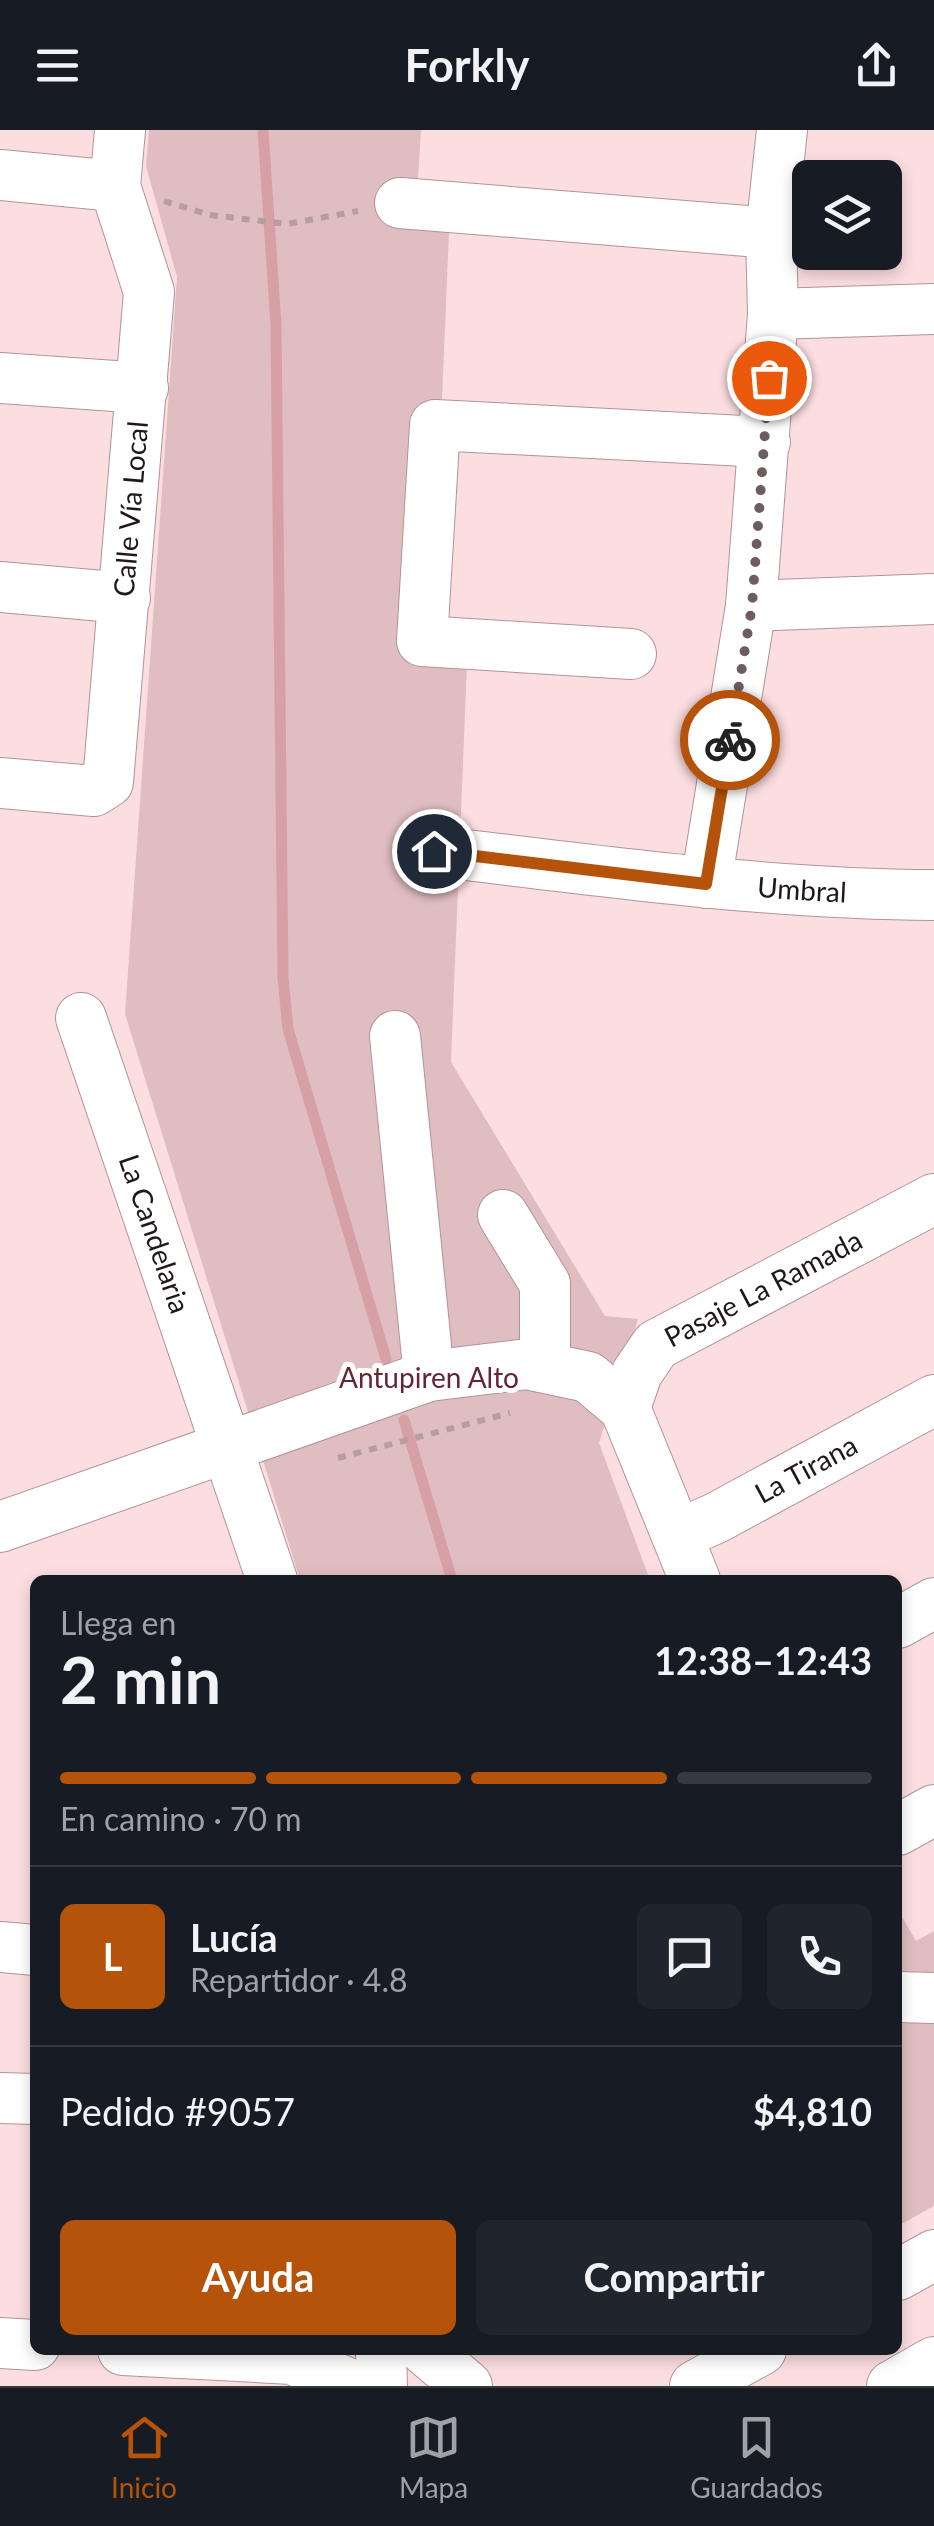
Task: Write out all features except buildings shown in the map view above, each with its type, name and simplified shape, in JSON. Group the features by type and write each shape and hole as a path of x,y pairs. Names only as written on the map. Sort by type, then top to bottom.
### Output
{"street":[{"name":"Calle Vía Local","path":"0,784 94,791 108,782 144,388 149,292 116,186 120,130"},
{"path":"706,884 752,606 774,314 770,233 782,130"},
{"path":"0,175 116,186"},
{"path":"400,203 770,233"},
{"path":"774,314 934,309"},
{"path":"0,378 144,388"},
{"path":"631,654 422,641 435,425 765,442"},
{"path":"0,586 125,598"},
{"path":"752,606 934,598"},
{"name":"Umbral","path":"434,851 706,884 840,894 934,895"},
{"name":"La Candelaria","path":"80,1018 270,1575"},
{"path":"395,1036 429,1376"},
{"name":"Pasaje La Ramada","path":"625,1408 637,1373 656,1345 934,1200"},
{"path":"503,1215 545,1284 545,1366"},
{"path":"0,1527 429,1376 527,1364 588,1378 625,1408 693,1575"},
{"name":"La Tirana","path":"677,1534 716,1518 934,1400"},
{"path":"902,1621 934,1603"},
{"path":"902,1828 934,1810"},
{"path":"0,1948 30,1950"},
{"path":"902,1997 934,1998"},
{"path":"0,2098 30,2099"},
{"path":"902,2273 934,2255"},
{"path":"0,2343 30,2345"},
{"path":"208,2355 292,2360 354,2386"},
{"path":"381,2355 382,2386"},
{"path":"432,2355 467,2386"},
{"path":"695,2386 752,2355"},
{"path":"892,2386 934,2362"}],"path":[{"path":"210,216 287,224 400,203"},
{"path":"333,1460 519,1410"}],"green space":[{"name":"Antupiren Alto","path":"149,130 421,130 415,229 449,232 431,662 467,663 451,1062 605,1316 638,1319 599,1443 648,1575 298,1575 125,1014 177,277 146,166"},
{"path":"902,1917 916,1941 934,1931 934,2206 902,2224"}],"waterway":[{"path":"263,130 276,325 283,978 288,1029 386,1359"},
{"path":"404,1420 450,1575"}],"way so far":[{"path":"730,740 752,606 769,378"}],"route":[{"path":"434,851 706,884 730,740"}]}
